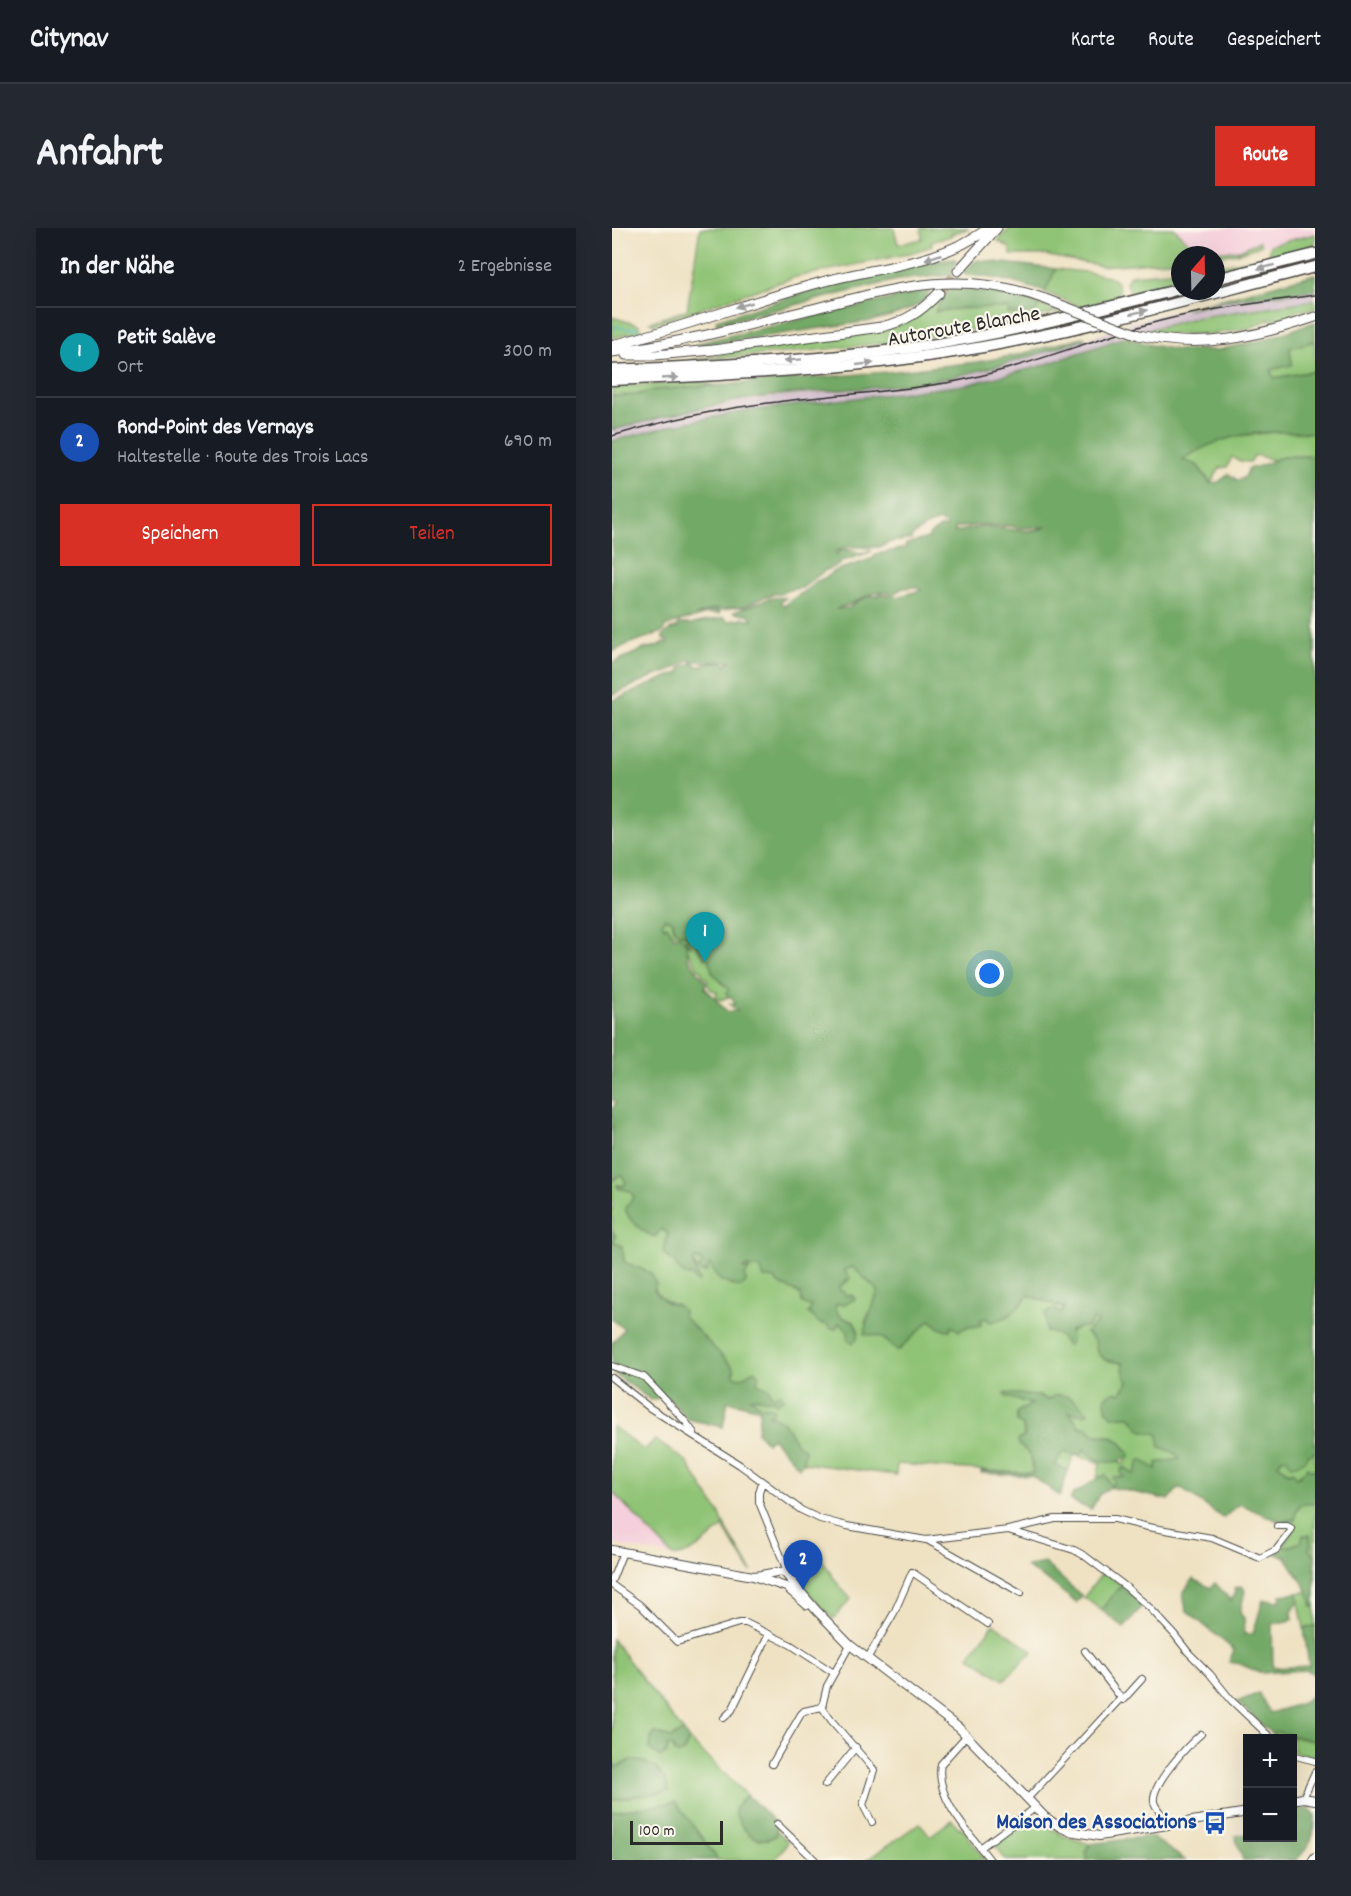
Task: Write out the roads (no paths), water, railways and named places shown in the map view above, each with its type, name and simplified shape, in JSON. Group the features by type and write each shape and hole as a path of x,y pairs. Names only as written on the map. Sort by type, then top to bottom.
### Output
{"highway":[{"path":"1225,277 1315,254"},
{"name":"Autoroute Blanche","path":"612,380 800,370 883,362 950,352 1070,329 1315,267"},
{"name":"Autoroute Blanche","path":"612,370 799,359 915,347 1037,324 1171,291"}],"main road":[{"path":"612,345 823,281 928,259 954,249 989,228"},
{"path":"958,271 997,228"},
{"path":"612,354 734,329 923,284 953,282 987,284 1022,291 1138,335 1180,341 1220,341 1262,333 1315,316"},
{"path":"612,354 655,355 713,350 881,327 914,315 939,293"}],"street":[{"path":"612,1366 644,1377 696,1436"},
{"path":"612,1378 650,1408 741,1465 762,1483 801,1510 820,1519 847,1526 926,1540 1008,1530 1055,1519 1115,1519 1212,1538 1260,1558 1276,1550 1291,1532 1291,1528 1287,1526 1276,1526"},
{"path":"762,1483 759,1502 785,1566 780,1577"},
{"path":"1008,1530 1074,1551 1100,1565 1150,1608 1227,1695 1267,1734"},
{"path":"926,1540 1020,1593"},
{"path":"612,1550 753,1576 791,1579 816,1610 850,1645 967,1735 1035,1808 1060,1827 1086,1835 1112,1835 1243,1813"},
{"path":"612,1580 623,1552"},
{"path":"867,1659 898,1606 912,1572 988,1624"},
{"path":"612,1585 640,1605 677,1642 742,1623 752,1625 791,1645 834,1673"},
{"path":"724,1718 732,1710 769,1634"},
{"path":"850,1645 827,1686 822,1707 874,1770 863,1804 872,1822"},
{"path":"1085,1651 1120,1698"},
{"path":"1027,1799 1120,1698 1122,1700 1142,1679"},
{"path":"772,1764 801,1714 804,1711 822,1707"},
{"path":"1170,1825 1155,1805 1155,1794 1189,1744 1201,1734"},
{"path":"967,1735 940,1766 940,1775 944,1792 957,1816 990,1860"},
{"path":"825,1785 855,1747"},
{"path":"1297,1756 1315,1761"},
{"path":"1303,1798 1315,1772"},
{"path":"1297,1799 1315,1800"},
{"path":"980,1848 1035,1808"},
{"path":"777,1824 815,1860"}],"waterway":[{"path":"612,326 627,329 638,328"}],"tunnel":[{"path":"939,293 958,271"}],"railway":[{"path":"612,436 714,411 957,381 1005,369 1166,319 1229,307 1315,295"}],"place":[{"name":"Petit Salève","path":"705,962"},
{"name":"Rond-Point des Vernays","path":"803,1590"},
{"name":"Maison des Associations","path":"1215,1823"}]}
